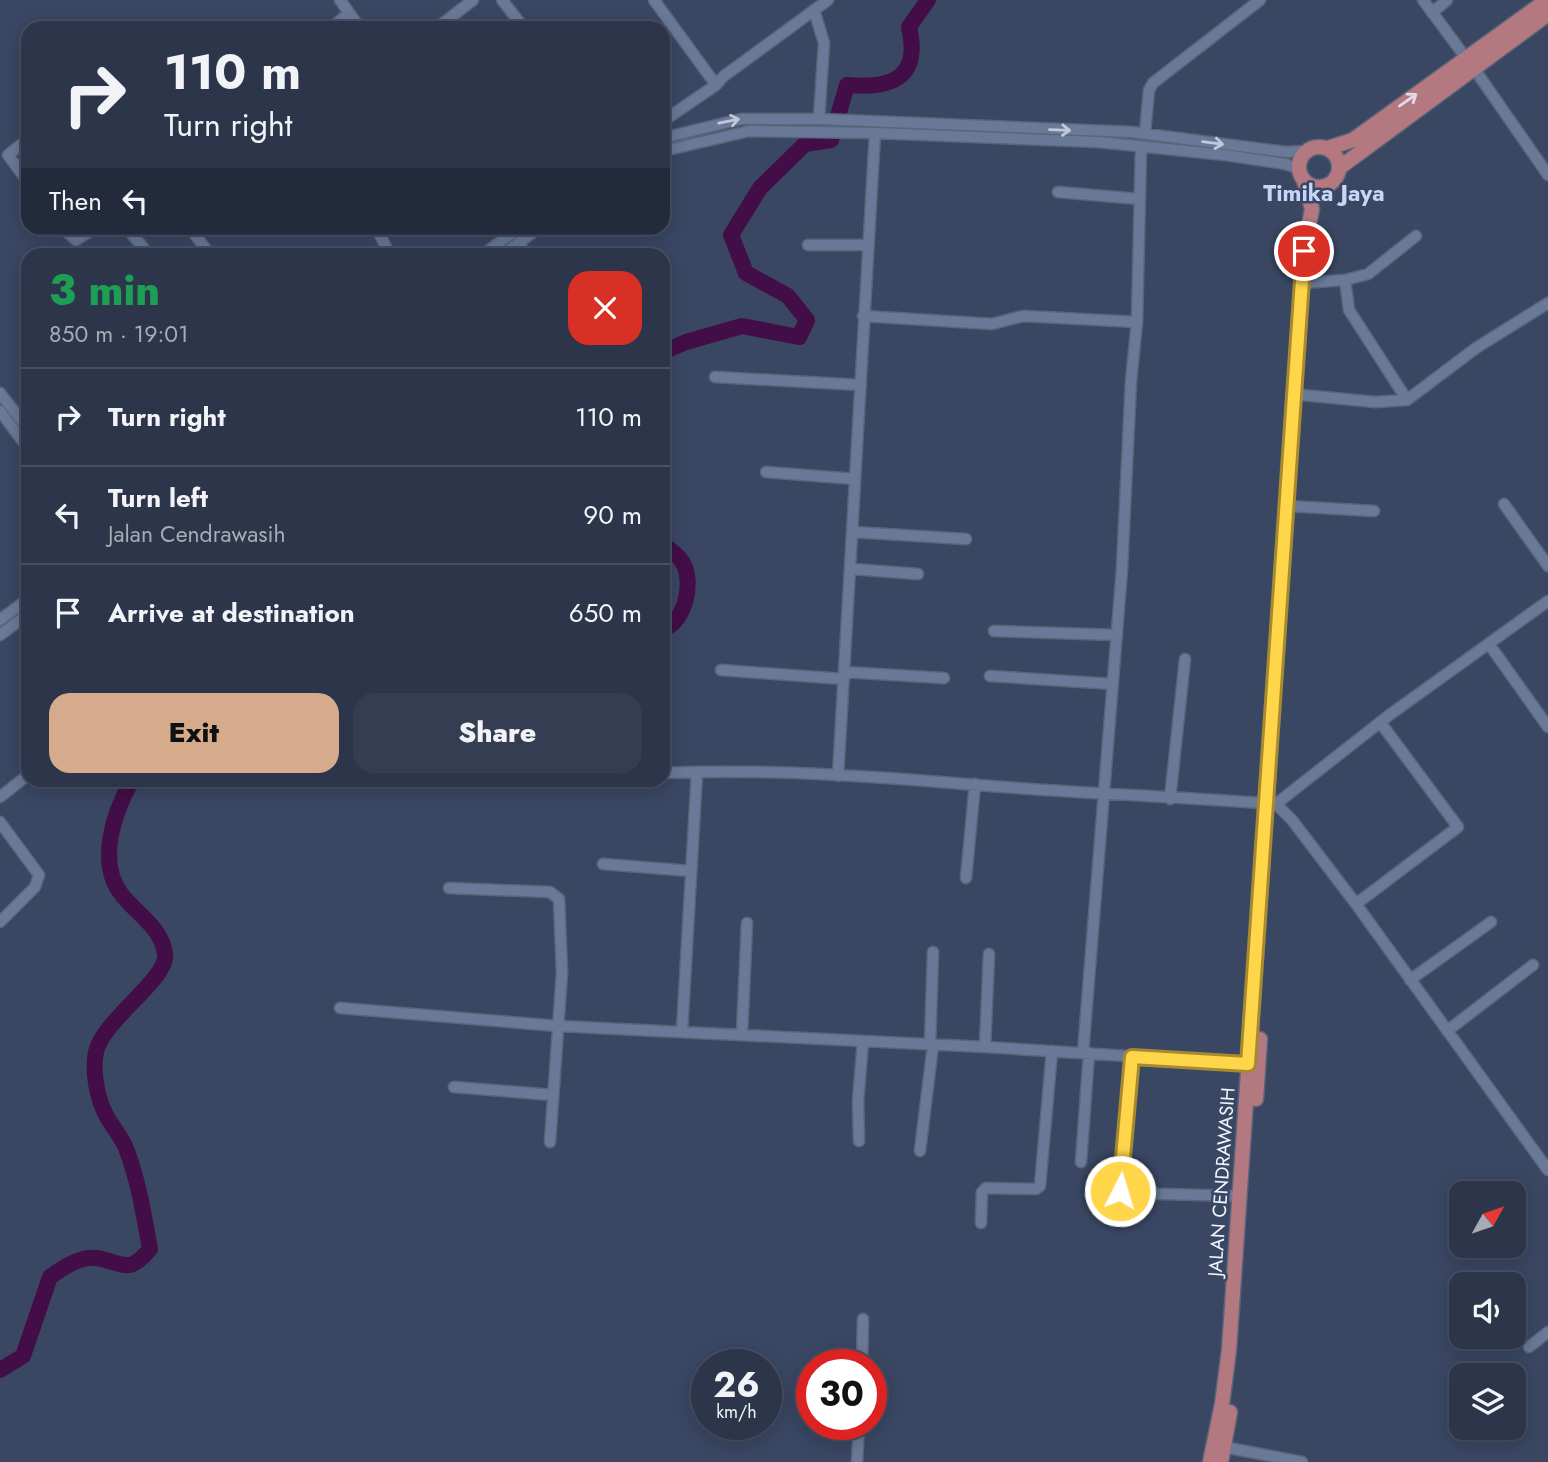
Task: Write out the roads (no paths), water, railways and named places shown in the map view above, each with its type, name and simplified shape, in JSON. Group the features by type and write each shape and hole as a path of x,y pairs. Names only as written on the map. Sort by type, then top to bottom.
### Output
{"main road":[{"path":"1312,209 1339,168 1547,0"},
{"path":"1328,148 1353,140 1548,14"},
{"path":"1312,209 1299,161 1306,151 1319,146 1328,148 1335,154 1339,168"},
{"path":"1301,175 1317,187 1330,184"},
{"name":"JALAN CENDRAWASIH","path":"1221,1462 1238,1337 1253,1064 1300,368 1304,251 1312,209"},
{"name":"JALAN CENDRAWASIH","path":"1291,506 1302,395 1300,368"},
{"name":"JALAN CENDRAWASIH","path":"1210,1462 1222,1404 1229,1350 1253,1064"}],"street":[{"path":"340,0 355,21"},
{"path":"446,21 473,0"},
{"path":"502,0 518,21"},
{"path":"654,0 669,21"},
{"path":"670,116 828,0"},
{"path":"1145,133 1149,90 1153,83 1259,0"},
{"path":"1423,0 1548,175"},
{"path":"1432,13 1447,0"},
{"path":"814,9 824,43 824,119"},
{"path":"339,21 349,13"},
{"path":"670,22 716,85"},
{"path":"785,119 787,132"},
{"path":"670,136 730,121 824,119 874,133 1098,142 1225,155 1285,164 1301,175"},
{"path":"670,149 735,133 827,132 845,127 1145,133 1286,152 1306,151"},
{"path":"838,776 852,569 874,133"},
{"path":"21,145 8,155 21,173"},
{"path":"1081,1162 1086,1053 1137,323 1141,147"},
{"path":"1058,192 1139,199"},
{"path":"491,248 507,235"},
{"path":"511,248 529,235"},
{"path":"1305,283 1345,280 1367,274 1416,236"},
{"path":"518,243 522,248"},
{"path":"808,245 867,245"},
{"path":"1345,280 1349,310 1407,400"},
{"path":"1302,395 1375,402 1407,400 1476,348 1548,303"},
{"path":"863,316 992,324 1024,316 1137,323"},
{"path":"715,377 860,384"},
{"path":"0,393 21,420"},
{"path":"0,411 21,439"},
{"path":"766,472 855,479"},
{"path":"1504,504 1548,566"},
{"path":"1291,506 1374,511"},
{"path":"853,532 967,539"},
{"path":"852,569 918,574"},
{"path":"1272,803 1548,601"},
{"path":"0,620 21,605"},
{"path":"0,635 21,619"},
{"path":"994,631 1117,635"},
{"path":"1489,644 1548,727"},
{"path":"1170,799 1185,659"},
{"path":"721,670 944,678"},
{"path":"990,676 1113,684"},
{"path":"1356,904 1458,827 1380,722"},
{"path":"682,1031 697,772"},
{"path":"670,773 838,776 1170,799 1272,803 1292,820 1356,904 1548,1170"},
{"path":"0,797 21,780"},
{"path":"966,878 975,784"},
{"path":"0,822 39,875 35,887 0,922"},
{"path":"603,864 691,871"},
{"path":"449,888 550,892 557,896 562,973 550,1142"},
{"path":"1410,980 1491,922"},
{"path":"742,1034 747,923"},
{"path":"920,1151 931,1045 933,952"},
{"path":"985,1047 989,954"},
{"path":"1447,1031 1533,965"},
{"path":"340,1008 558,1026 985,1047 1253,1064"},
{"path":"859,1142 858,1101 863,1041"},
{"path":"981,1223 982,1192 986,1188 1036,1189 1040,1186 1052,1051"},
{"path":"1132,1057 1120,1191 1240,1196"},
{"path":"454,1087 553,1095"},
{"path":"862,1349 863,1320"},
{"path":"1529,1347 1548,1332"},
{"path":"857,1462 858,1440"},
{"path":"1224,1447 1302,1462"}],"waterway":[{"path":"670,349 742,326 799,337 807,320 788,296 746,273 731,235 760,188 805,144 831,140 847,85 863,86 890,82 907,69 912,44 909,27 928,0"},
{"path":"670,550 685,568 688,588 682,609 670,626"},
{"path":"0,1370 23,1356 50,1277 72,1263 90,1258 130,1265 150,1249 131,1163 123,1142 100,1101 95,1067 96,1052 101,1040 157,975 165,954 159,936 122,895 110,868 110,838 119,807 129,787"}],"district":[{"name":"Timika Jaya","path":"1324,193"}]}
